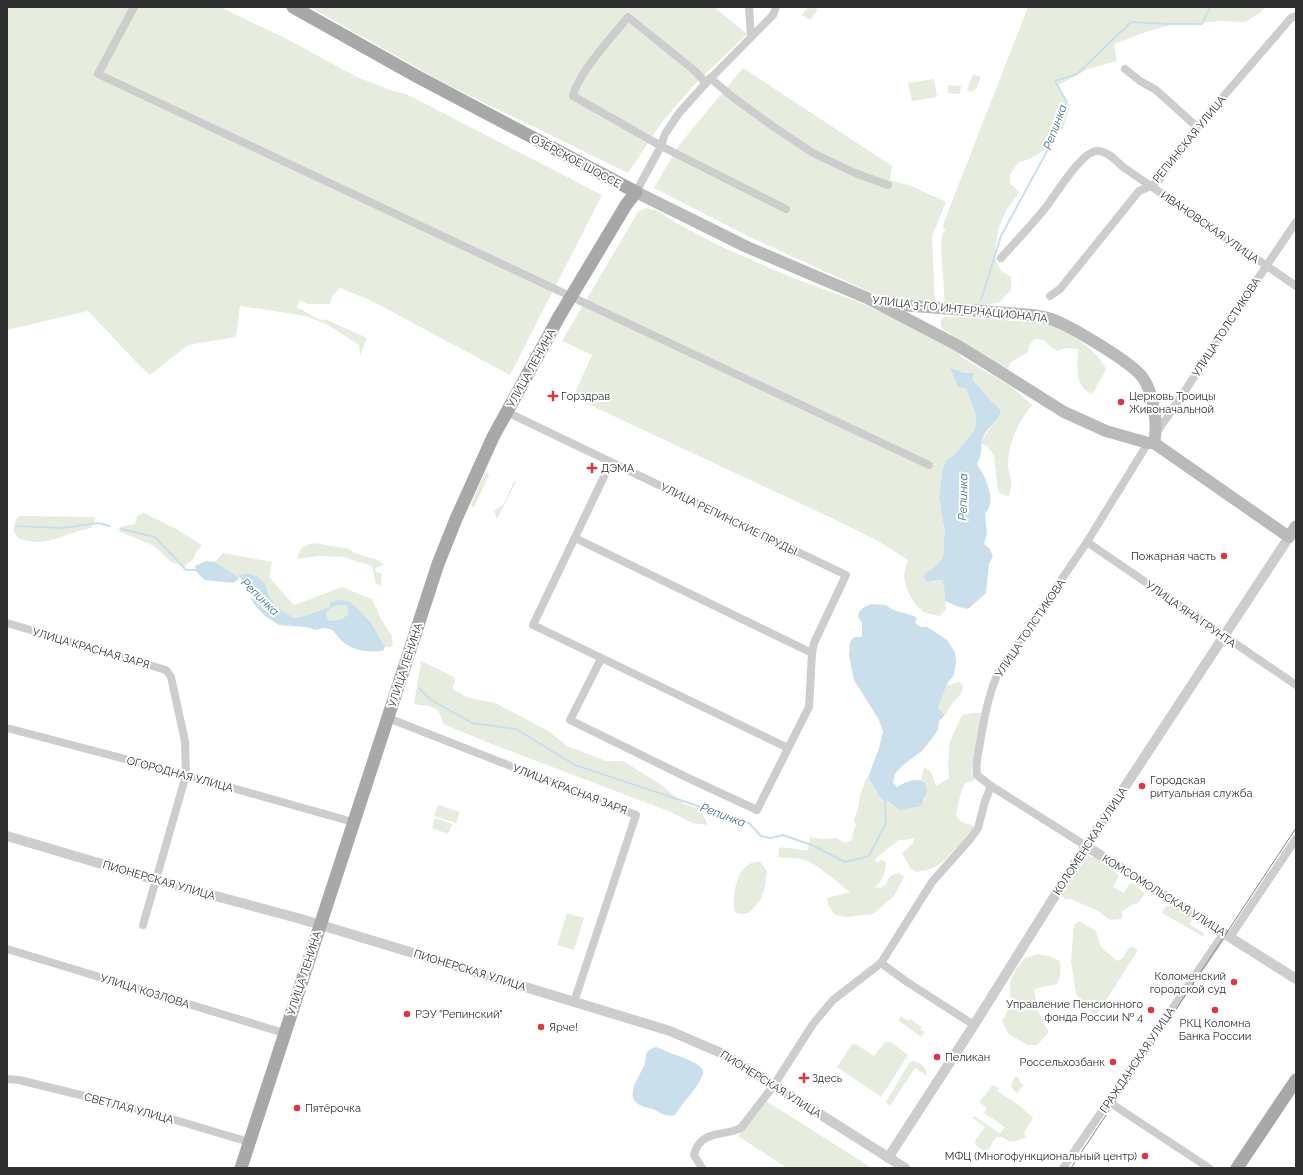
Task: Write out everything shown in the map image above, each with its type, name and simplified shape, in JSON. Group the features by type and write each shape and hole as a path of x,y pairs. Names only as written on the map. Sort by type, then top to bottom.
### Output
{"main road":[{"name":"ОЗЁРСКОЕ ШОССЕ","path":"292,7 452,95 636,192 747,247 867,298"},
{"name":"УЛИЦА ЛЕНИНА","path":"241,1168 438,564 456,519 482,460 507,412 571,297 626,205 636,192"},
{"name":"УЛИЦА 3-ГО ИНТЕРНАЦИОНАЛА","path":"867,298 957,345 1064,412 1106,431 1153,440 1293,539"},
{"name":"УЛИЦА 3-ГО ИНТЕРНАЦИОНАЛА","path":"867,298 900,305 1033,315 1051,319 1081,334 1134,368 1144,379 1155,413 1153,440"},
{"name":"КОЛОМЕНСКАЯ УЛИЦА","path":"1293,539 1296,526"},
{"path":"1237,1168 1296,1080"}],"street":[{"path":"134,7 98,74 929,466"},
{"path":"749,7 751,36"},
{"path":"636,192 661,146 665,134 679,113 708,80 773,15 776,7"},
{"name":"РЕПИНСКАЯ УЛИЦА","path":"1050,296 1060,289 1139,191 1151,186 1160,179 1197,127 1291,18 1296,16"},
{"path":"786,209 661,146 573,96 575,89 587,69 628,17 695,71 813,153 855,173 888,185"},
{"path":"1125,69 1140,81 1156,90 1197,127"},
{"name":"ИВАНОВСКАЯ УЛИЦА","path":"1001,258 1046,207 1072,171 1088,154 1096,151 1106,152 1123,167 1296,286"},
{"name":"УЛИЦА ТОЛСТИКОВА","path":"991,786 977,775 976,768 985,711 991,688 998,673 1087,542 1234,314 1296,222"},
{"path":"507,412 611,462 533,625 788,748"},
{"name":"УЛИЦА РЕПИНСКИЕ ПРУДЫ","path":"601,659 570,720 757,810 809,707 812,653 814,643 846,575 611,462"},
{"path":"575,538 812,653"},
{"name":"КОЛОМЕНСКАЯ УЛИЦА","path":"888,1158 974,1025 1086,846 1224,637 1293,539"},
{"name":"УЛИЦА ЯНА ГРУНТА","path":"1087,542 1296,685"},
{"name":"УЛИЦА КРАСНАЯ ЗАРЯ","path":"7,623 166,670 171,677 185,741 186,775"},
{"name":"УЛИЦА КРАСНАЯ ЗАРЯ","path":"388,718 636,815 574,1002"},
{"name":"ОГОРОДНАЯ УЛИЦА","path":"7,728 186,775 353,822"},
{"path":"143,925 186,775"},
{"path":"702,1168 694,1155 695,1149 699,1144 709,1136 722,1132 733,1132 741,1128 774,1084 813,1024 833,1000 881,963 932,882 978,828 985,801 991,786"},
{"name":"КОМСОМОЛЬСКАЯ УЛИЦА","path":"991,786 1296,979"},
{"name":"ПИОНЕРСКАЯ УЛИЦА","path":"7,836 156,880 319,925 660,1027 696,1041 721,1053 774,1084 905,1168"},
{"name":"ГРАЖДАНСКАЯ УЛИЦА","path":"1063,1168 1296,839"},
{"name":"УЛИЦА КОЗЛОВА","path":"7,949 284,1033"},
{"path":"881,963 913,986 974,1025"},
{"name":"СВЕТЛАЯ УЛИЦА","path":"7,1079 18,1080 138,1108 250,1142"},
{"path":"1109,1102 1209,1168"}],"green space":[{"path":"7,7 220,7 285,38 357,77 393,91 406,94 602,195 510,375 370,300 340,288 332,297 330,304 308,304 300,300 297,307 322,321 325,319 367,338 360,356 359,345 328,325 306,316 240,306 236,337 188,345 150,375 88,311 7,330"},
{"path":"310,7 714,7 747,34 693,86 662,122 628,173 442,82"},
{"path":"808,7 814,7 818,10 810,20 802,15"},
{"path":"1028,7 1265,7 1260,13 1245,22 1221,21 1171,25 1146,32 1114,44 1117,61 1088,69 1057,86 1070,107 1063,128 1057,133 1051,146 1032,158 1018,163 1010,174 1010,183 1019,192 1006,211 998,230 995,253 997,264 1001,271 1011,277 1011,290 1000,302 972,307 945,304 941,250 942,234 946,229 943,229 944,222"},
{"path":"743,68 892,166 890,180 911,186 946,202 932,236 935,306 876,295 748,236 654,188 679,145"},
{"path":"973,74 981,77 976,89 971,92 967,90"},
{"path":"934,79 937,97 912,101 908,83"},
{"path":"948,85 961,86 960,94 948,93"},
{"path":"646,208 656,210 676,223 718,245 795,279 856,301 908,324 958,350 961,357 1012,387 1032,405 1022,419 1012,440 1008,464 1011,489 1008,497 998,492 994,456 988,447 981,443 1001,412 973,379 973,373 965,373 950,369 953,375 966,388 976,415 975,430 954,455 945,461 942,473 939,497 945,534 944,551 942,558 935,567 925,573 932,582 942,580 944,585 946,610 939,616 922,611 915,604 910,595 904,579 905,568 908,560 878,541 573,397 592,355 562,341 638,212"},
{"path":"944,317 1033,321 1053,325 1071,335 1089,348 1103,363 1106,370 1092,394 1082,386 1079,381 1077,369 1078,349 1066,348 1058,351 1044,340 1034,339 1029,346 1028,352 1010,363 1007,373 996,363 941,327 941,320"},
{"path":"485,472 489,475 475,506 472,507 471,504"},
{"path":"514,481 516,482 497,519 494,511 504,504"},
{"path":"144,513 176,529 202,545 196,552 194,558 185,566 171,562 154,546 119,531 120,527 135,524 137,516"},
{"path":"19,516 96,517 91,528 43,542 36,542 18,538 13,530 16,519"},
{"path":"315,543 349,549 357,554 378,560 384,565 375,568 376,572 382,574 381,585 376,584 372,566 343,557 318,556 297,559 299,552 303,548"},
{"path":"223,553 272,562 269,577 294,605 342,587 372,599 382,621 392,636 393,645 390,647 385,647 369,622 349,601 330,603 330,607 294,618 276,606 268,594 266,585 248,573 237,576 215,562"},
{"path":"346,605 348,608 348,614 346,616 336,621 328,620 326,614 330,609 337,606"},
{"path":"421,661 454,677 455,681 452,689 469,698 495,703 550,732 567,746 606,761 623,761 660,784 684,804 700,809 708,825 692,823 671,812 494,745 443,724 437,710 430,706 414,704"},
{"path":"957,682 961,683 963,686 962,692 945,715 938,708 947,684 950,685"},
{"path":"981,713 971,771 975,780 965,783 960,796 956,816 961,822 974,826 968,840 955,849 943,862 931,869 917,872 910,868 902,853 913,843 914,838 899,840 877,857 875,861 877,862 882,860 886,862 884,876 875,887 881,888 886,885 889,878 894,874 899,873 904,877 894,896 873,914 846,917 834,914 828,904 827,898 850,892 808,861 803,859 778,857 779,848 808,850 810,837 822,839 837,838 844,843 852,840 853,831 856,826 854,819 858,809 860,795 869,775 869,779 881,799 889,802 899,810 922,802 925,799 925,782 921,780 924,767 931,772 936,786 949,778 948,765 950,741 962,715"},
{"path":"438,805 460,812 456,823 434,816"},
{"path":"435,818 452,824 448,834 432,828"},
{"path":"1086,856 1091,856 1100,860 1119,876 1113,887 1124,893 1130,883 1134,884 1145,894 1138,903 1131,905 1122,912 1122,919 1110,920 1098,911 1061,896 1062,890"},
{"path":"760,862 767,871 765,887 761,899 749,913 735,913 734,894 737,880 749,864"},
{"path":"1170,905 1191,917 1192,920 1189,924 1202,932 1204,935 1202,936 1162,913 1164,908"},
{"path":"567,913 584,918 574,950 557,945"},
{"path":"1079,921 1096,931 1101,947 1117,961 1123,958 1131,946 1138,950 1096,1016 1084,1006 1076,994 1071,961 1074,925"},
{"path":"1037,954 1049,956 1060,961 1061,967 1057,984 1034,989 1039,1012 1049,1032 1037,1045 1028,1045 1008,1034 1002,1021 1011,1004 1010,981 1016,969 1025,958"},
{"path":"901,1016 908,1021 910,1019 922,1027 920,1029 925,1032 921,1037 898,1020"},
{"path":"885,1042 891,1042 908,1055 881,1097 837,1067 852,1044 856,1044 874,1056"},
{"path":"913,1061 923,1066 926,1070 927,1076 915,1068 890,1106 886,1102 909,1063"},
{"path":"1016,1076 1023,1085 1017,1093 1012,1087 1013,1080"},
{"path":"992,1086 999,1089 997,1091 1019,1105 1033,1118 1024,1133 1026,1137 1014,1142 1008,1141 1002,1137 996,1137 989,1149 983,1151 975,1144 976,1139 985,1127 973,1118 974,1116 1000,1133 1005,1127 984,1113 987,1108 979,1102"},
{"path":"766,1101 872,1168 787,1168 738,1136"}],"water":[{"path":"950,368 965,373 973,373 973,380 1001,412 983,438 981,454 977,464 989,488 990,502 989,508 985,513 987,534 984,544 990,549 993,557 989,564 986,593 968,609 945,601 944,585 942,580 927,582 924,577 925,573 935,567 940,561 944,551 945,534 939,497 945,461 954,455 975,430 976,415 966,388 958,387"},
{"path":"206,561 215,562 237,576 248,573 259,578 266,585 268,594 276,606 294,618 330,607 330,603 338,600 349,601 371,623 385,647 383,651 361,650 348,646 333,630 324,628 316,630 306,627 279,625 265,616 254,604 242,580 238,576 238,580 233,583 205,580 197,573 195,566","holes":["338,605 346,605 348,608 348,614 346,616 336,621 328,620 326,614 330,609"]},
{"path":"871,604 886,605 893,610 917,618 915,623 921,627 927,627 947,640 955,652 956,662 954,675 947,684 938,708 945,715 939,721 938,730 923,750 902,766 895,774 893,782 897,787 914,780 925,782 927,791 921,806 899,810 889,802 881,799 869,779 883,732 879,720 854,680 849,656 850,642 854,637 862,637 862,623 858,617 859,612 864,607"},
{"path":"656,1047 689,1060 702,1069 703,1073 695,1089 675,1115 664,1115 653,1109 642,1106 635,1101 633,1097 634,1087 645,1063 646,1054 649,1050"}],"waterway":[{"name":"Репинка","path":"981,300 1001,236 1053,140 1067,102 1055,81 1077,74 1131,22 1202,24 1210,7"},
{"name":"Репинка","path":"16,526 62,528 98,523 110,526"},
{"name":"Репинка","path":"121,529 155,537 186,570 197,570"},
{"name":"Репинка","path":"419,688 431,700 472,723 516,729 575,765 749,823 761,836 771,838 783,835 814,846 845,862 869,856 886,823 885,800"}],"tram line":[{"path":"1071,1168 1296,828"}],"place":[{"name":"Горздрав","path":"553,396"},
{"name":"Церковь Троицы Живоначальной","path":"1121,402"},
{"name":"ДЭМА","path":"592,468"},
{"name":"Пожарная часть","path":"1224,556"},
{"name":"Городская ритуальная служба","path":"1142,786"},
{"name":"Коломенский городской суд","path":"1234,982"},
{"name":"Управление Пенсионного фонда России № 4","path":"1151,1010"},
{"name":"РКЦ Коломна Банка России","path":"1215,1010"},
{"name":"РЭУ \"Репинский\"","path":"407,1014"},
{"name":"Ярче!","path":"541,1027"},
{"name":"Пеликан","path":"937,1057"},
{"name":"Россельхозбанк","path":"1113,1062"},
{"name":"Здесь","path":"804,1078"},
{"name":"Пятёрочка","path":"297,1108"},
{"name":"МФЦ (Многофункциональный центр)","path":"1145,1156"}]}
